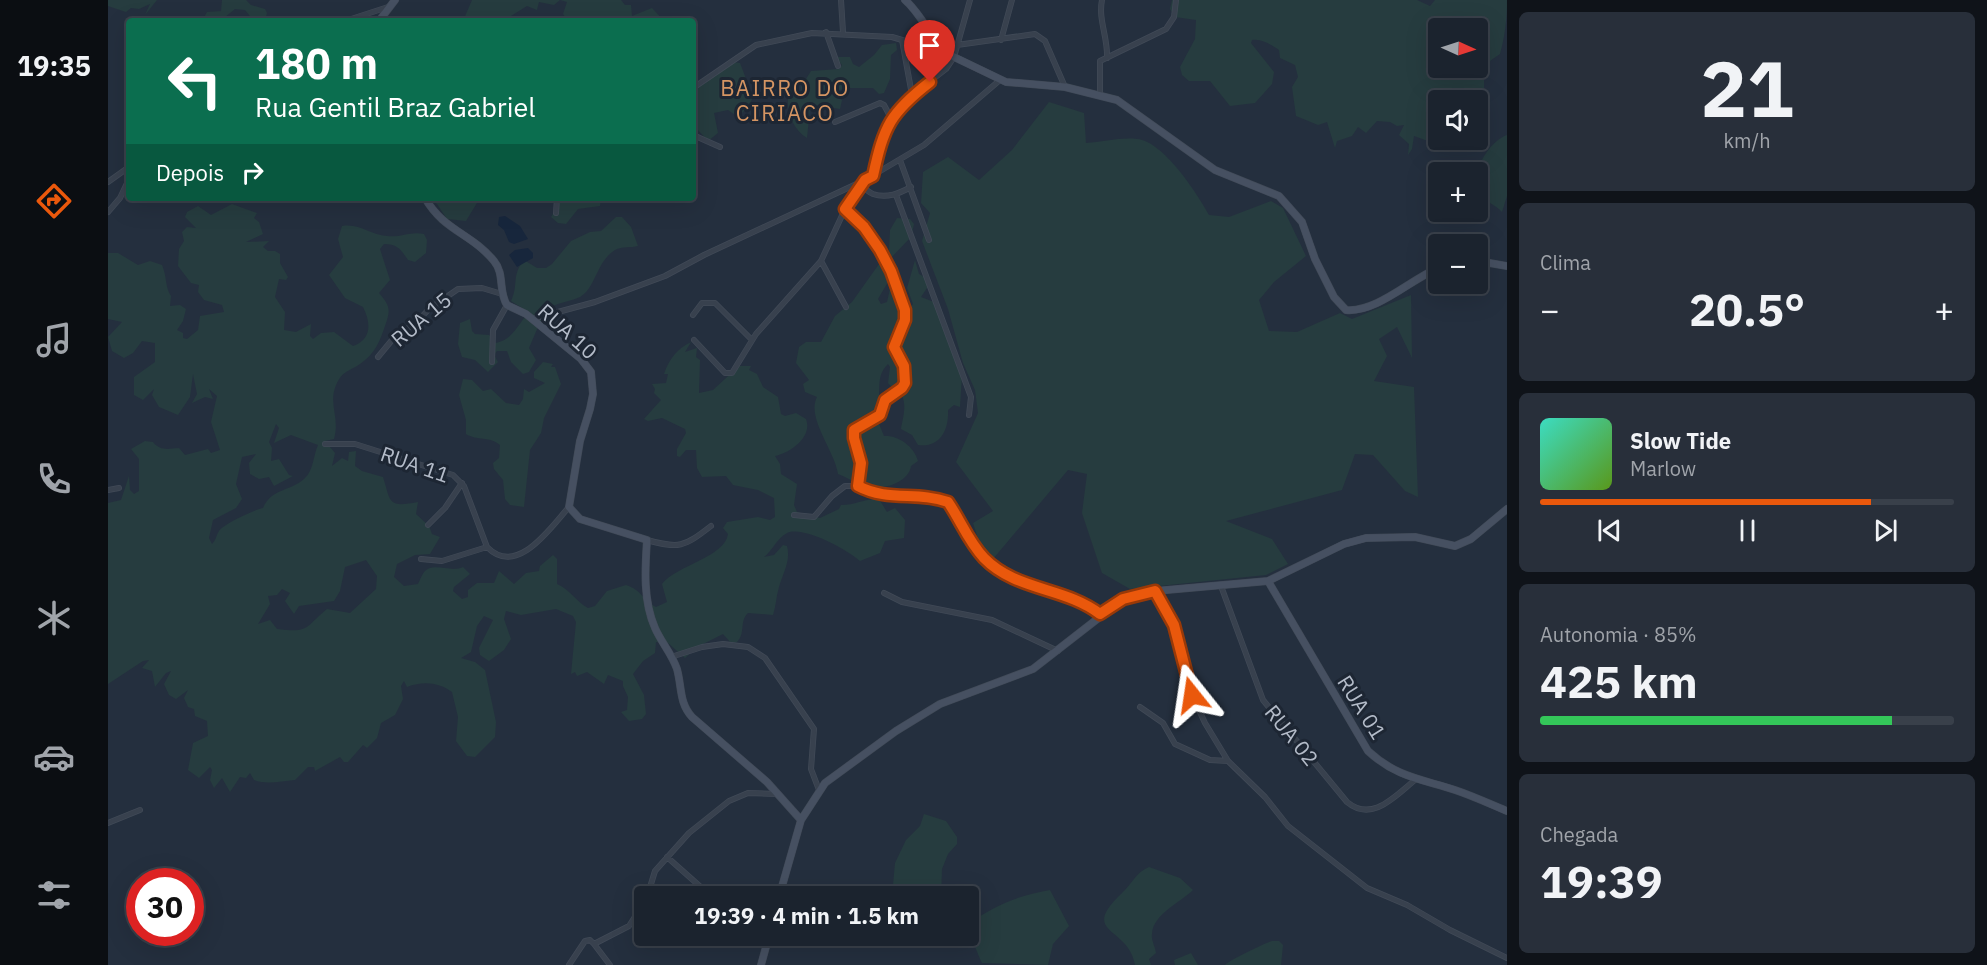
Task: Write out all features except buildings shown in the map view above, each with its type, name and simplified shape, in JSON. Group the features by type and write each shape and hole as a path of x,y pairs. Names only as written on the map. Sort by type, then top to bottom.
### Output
{"street":[{"path":"841,0 843,32"},
{"path":"905,0 916,10 946,53"},
{"path":"873,176 891,118 912,95 946,69 954,57 970,0"},
{"path":"1001,40 1012,0"},
{"path":"1102,0 1100,17 1107,38 1107,58"},
{"path":"1100,94 1099,64 1166,29 1174,17 1176,0"},
{"path":"353,18 391,3"},
{"path":"381,18 391,3"},
{"path":"826,32 838,66"},
{"path":"696,86 756,45 781,38 843,32 902,40 946,53 1000,80 1065,87 1100,94 1130,107 1215,170 1267,189 1289,204 1302,222 1315,259 1334,297 1346,310 1363,310 1428,273"},
{"path":"957,45 1028,34 1041,37 1054,58 1065,87"},
{"path":"902,40 912,95"},
{"path":"532,320 595,302 665,276 704,255 873,176 924,145 1000,80"},
{"path":"836,122 880,103 884,105 891,118"},
{"path":"696,136 720,147"},
{"path":"900,160 929,240"},
{"path":"108,182 126,169"},
{"path":"694,340 725,373 732,373 752,340 785,298 820,261 845,209 865,180"},
{"path":"108,212 120,198 126,185"},
{"path":"860,187 874,194 896,195 911,186"},
{"path":"896,195 971,397 969,415"},
{"name":"RUA 10","path":"427,201 441,221 465,236 496,263 501,277 502,294 507,305 532,320 581,358 591,372 593,394 580,441 569,507"},
{"path":"556,213 557,201"},
{"path":"845,209 864,227 880,250 891,271 906,314 894,347 904,366 905,383 902,388 885,400 880,415 854,430 861,463 858,486"},
{"path":"820,261 846,307"},
{"path":"1488,263 1507,266"},
{"name":"RUA 15","path":"378,357 398,334 416,324 429,309 458,289 482,288 502,294"},
{"path":"693,315 702,303 715,303 752,340"},
{"path":"492,362 493,330 507,305"},
{"name":"RUA 11","path":"325,444 355,444 453,475 462,483 487,547 504,556 526,551 535,546 569,507"},
{"path":"428,525 446,508 462,483"},
{"path":"794,515 814,516 832,496 845,486 858,486 881,496 898,494 948,502 965,535 992,565 1030,586 1073,597 1100,614"},
{"path":"108,490 119,488"},
{"path":"569,507 580,519 676,547 689,543 711,526"},
{"path":"782,886 801,820 819,790 831,778 931,709 959,695 1033,669 1058,651 1100,614 1123,599 1155,591 1268,580 1355,540 1403,536 1446,545 1462,545 1507,509"},
{"path":"646,540 646,597 653,624 676,668 682,701 688,713 778,794 801,820"},
{"path":"421,559 442,561 487,547"},
{"name":"RUA 01","path":"1268,580 1368,751 1385,765 1415,780 1452,789 1507,811"},
{"name":"RUA 02","path":"1221,586 1263,700 1347,802 1354,808 1372,810 1383,806 1415,780"},
{"path":"1155,591 1174,625 1198,709 1228,761 1265,797 1288,826 1355,880 1507,958"},
{"path":"884,593 902,602 992,620 1058,651"},
{"path":"671,657 702,647 723,644 748,647 765,658 814,729 811,769 819,790"},
{"path":"1140,707 1163,723 1175,744 1210,760 1228,761"},
{"path":"650,886 655,871 689,833 729,801 748,793 778,794"},
{"path":"108,824 140,810"},
{"path":"667,857 700,886"},
{"path":"594,944 629,926 634,918"},
{"path":"569,965 585,941 590,940 610,965"},
{"path":"761,965 767,946"},
{"path":"601,965 605,958"}],"green space":[{"path":"108,0 157,0 145,15 150,4 139,9 131,8 126,12 108,6"},
{"path":"222,0 246,0 251,5 265,9 267,13 266,18 252,18 245,10 235,9 224,18 204,18 207,12 221,11"},
{"path":"472,0 560,0 554,5 539,2 537,10 527,6 511,16 513,18 464,18"},
{"path":"560,0 621,0 625,5 631,5 632,16 652,8 661,18 566,18 563,14 567,2"},
{"path":"1172,0 1417,0 1430,6 1435,0 1507,0 1500,54 1488,62 1488,18 1428,18 1428,78 1484,78 1484,90 1428,90 1428,140 1414,136 1412,149 1408,155 1409,144 1399,135 1404,125 1397,126 1390,122 1377,121 1366,133 1358,127 1352,136 1337,141 1335,148 1327,122 1318,125 1296,116 1292,87 1298,77 1295,65 1280,58 1279,50 1263,41 1252,40 1251,43 1274,72 1272,84 1255,103 1230,106 1210,81 1189,81 1182,75 1180,67 1195,39 1196,20 1175,17 1170,9"},
{"path":"896,43 897,50 891,55 890,79 884,93 879,94 873,88 845,88 831,94 842,100 840,109 815,105 810,109 807,138 801,134 790,116 788,95 790,89 802,98 801,87 811,71 839,69 842,65 836,57 850,57 853,64 859,67 882,45"},
{"path":"733,62 740,63 753,97 749,106 738,117 728,110 714,113 718,133 708,141 696,129 696,84 703,84"},
{"path":"1049,102 1084,113 1086,143 1137,139 1158,149 1188,182 1209,215 1229,217 1271,201 1283,208 1306,256 1274,282 1259,300 1269,331 1297,332 1340,313 1352,319 1411,295 1412,358 1397,327 1379,339 1387,356 1374,381 1414,387 1418,497 1405,491 1373,455 1355,454 1342,490 1226,521 1272,539 1288,564 1266,575 1130,589 1102,573 1082,513 1087,474 1068,470 993,559 980,545 973,523 993,511 956,462 978,413 975,390 963,363 948,309 922,241 930,213 921,203 923,172 948,157 979,180 1012,150"},
{"path":"1507,135 1507,196 1502,212 1488,201 1488,162 1481,162 1500,138"},
{"path":"432,201 478,201 466,221 447,219"},
{"path":"560,201 601,201 600,206 578,209 566,224 558,223 551,217"},
{"path":"232,204 257,213 254,218 259,222 263,234 246,242 269,241 263,247 280,254 280,263 288,277 286,280 279,279 275,297 285,312 284,330 296,332 311,324 310,336 313,339 321,333 334,332 353,346 367,335 366,313 363,307 345,298 329,275 343,257 338,239 342,226 354,226 387,236 424,234 427,240 426,253 415,262 408,260 396,246 384,244 380,249 390,280 379,293 388,308 387,320 373,352 360,364 342,375 337,382 333,394 336,432 334,439 325,441 335,453 332,466 342,458 348,461 349,452 356,451 355,466 362,471 383,477 389,497 395,503 418,502 416,514 429,526 432,534 440,537 430,554 415,555 397,564 394,577 404,586 418,584 424,572 429,568 458,569 463,567 470,574 454,587 453,591 462,599 468,597 468,590 477,583 494,583 499,571 514,584 526,573 539,571 540,566 553,555 557,559 557,584 588,608 595,606 607,591 626,585 636,590 656,607 667,602 662,584 669,577 710,555 725,542 728,534 723,528 727,522 758,517 770,520 775,517 774,498 758,490 733,485 726,476 702,477 697,468 696,450 686,450 680,457 677,456 677,449 686,433 685,429 662,418 648,421 644,419 661,400 654,393 655,389 652,384 666,383 668,374 664,374 671,359 691,342 685,352 697,348 696,357 700,360 699,393 713,390 739,366 751,366 749,370 757,374 763,387 778,397 781,414 785,416 796,413 806,419 806,432 799,443 775,456 780,464 781,474 797,484 794,505 797,512 820,518 839,509 841,505 879,499 887,512 895,508 905,520 904,538 885,541 880,553 860,561 836,545 814,535 794,531 784,535 764,557 774,555 783,545 787,546 787,562 773,615 748,613 737,642 731,643 723,634 697,647 685,658 668,643 656,642 655,653 643,661 633,674 644,695 646,714 642,719 629,721 621,712 627,710 628,697 623,681 608,675 604,684 587,672 577,676 575,672 571,674 576,622 573,616 556,609 521,615 506,611 504,619 511,639 504,650 489,661 480,655 479,648 493,620 484,616 477,626 471,652 461,658 475,662 485,670 496,722 495,737 475,757 467,756 456,741 458,717 452,692 441,686 430,684 407,687 404,681 401,686 403,699 395,715 381,723 377,738 367,748 363,745 348,762 344,762 340,757 315,771 314,767 308,767 295,780 259,781 254,780 250,773 246,778 240,777 230,792 222,778 214,788 210,780 212,770 210,767 199,778 188,770 193,743 208,736 207,721 195,716 194,709 188,707 184,698 188,690 176,699 169,695 164,684 171,671 166,673 155,687 152,671 142,668 149,660 143,661 108,684 108,503 121,500 129,476 130,490 134,494 139,491 139,459 131,449 145,441 153,442 161,448 179,448 185,455 208,449 211,453 220,450 211,422 217,396 209,389 213,399 205,397 192,403 197,394 193,374 190,397 178,415 159,407 152,395 154,389 143,400 134,395 134,377 155,362 155,343 142,341 133,353 124,358 112,351 108,337 122,322 108,319 108,253 118,253 138,265 150,261 162,265 171,296 170,306 180,305 186,309 183,321 177,330 183,333 183,338 187,339 198,330 200,316 224,312 222,305 204,300 198,292 199,285 191,283 178,266 179,249 184,241 182,232 187,227 196,228 185,217 187,212 198,206 211,215","holes":["276,424 279,428 274,443 291,435 318,445 310,471 298,483 276,493 263,508 240,517 222,528 212,544 209,538 213,520 236,508 242,499 236,484 242,457 256,454 249,463 250,474 259,479 269,477 274,486 293,476 289,475 279,459 271,461 272,448 269,442","366,560 377,576 376,589 350,613 327,609 306,628 296,630 277,629 270,620 258,624 270,604 268,596 277,595 282,589 290,593 285,601 294,614 299,606 334,601 340,591 345,567"]},
{"path":"616,217 622,217 631,227 638,246 615,250 604,261 585,293 580,297 553,306 546,318 545,327 538,327 529,348 536,360 529,372 523,374 511,362 507,351 497,351 494,355 498,362 488,372 475,360 462,357 458,344 460,323 470,319 472,331 475,334 489,335 496,343 509,337 524,318 532,320 530,313 511,301 516,276 524,260 537,268 546,268 571,241 590,232 601,231"},
{"path":"897,218 910,219 914,224 911,237 888,261 888,282 878,299 881,304 887,302 890,289 897,288 907,311 913,304 907,288 915,260 919,274 926,278 929,285 921,297 934,302 962,375 960,407 954,405 948,410 945,431 937,441 932,444 918,445 912,435 901,429 904,401 902,396 888,383 890,367 888,364 881,375 879,401 875,414 884,436 895,437 905,443 913,451 918,461 911,466 906,476 895,484 875,488 861,485 838,474 815,415 817,397 805,392 803,384 809,380 796,363 799,347 806,342 821,342 835,316 852,302 889,250 890,230"},
{"path":"543,362 553,364 551,367 555,367 561,384 544,418 541,433 530,450 524,507 510,505 505,499 503,480 494,469 493,463 499,458 500,445 492,440 466,434 466,420 459,395 463,379 472,380 483,391 491,389 506,403 519,405 523,399 524,389 529,392 545,383 534,378 534,372"},
{"path":"924,814 946,821 957,837 957,844 948,854 942,869 941,886 892,886 895,863 906,840 920,826"},
{"path":"1149,867 1180,878 1193,890 1157,920 1152,936 1156,953 1149,959 1151,965 1135,965 1131,952 1109,930 1104,916 1137,875"},
{"path":"1050,890 1069,926 1053,944 1048,965 982,963 975,946 979,946 979,917 1008,902"},
{"path":"1272,941 1279,941 1283,945 1281,965 1225,965 1247,952"},
{"path":"1191,953 1198,965 1175,965 1174,960"}],"water":[{"path":"505,216 520,226 528,239 514,244 509,242 504,230 498,225 499,217"},
{"path":"528,248 533,253 533,258 517,267 509,255 515,250"}],"district":[{"name":"BAIRRO DO CIRIACO","path":"785,100"}],"route":[{"path":"930,82 906,100 891,118 873,176 865,180 845,209 864,227 880,250 891,271 906,314 894,343 895,352 903,362 906,372 904,386 886,398 880,415 854,430 861,463 858,486 881,496 898,494 948,502 965,535 992,565 1030,586 1073,597 1100,614 1123,599 1155,591 1174,625 1192,695"}]}
